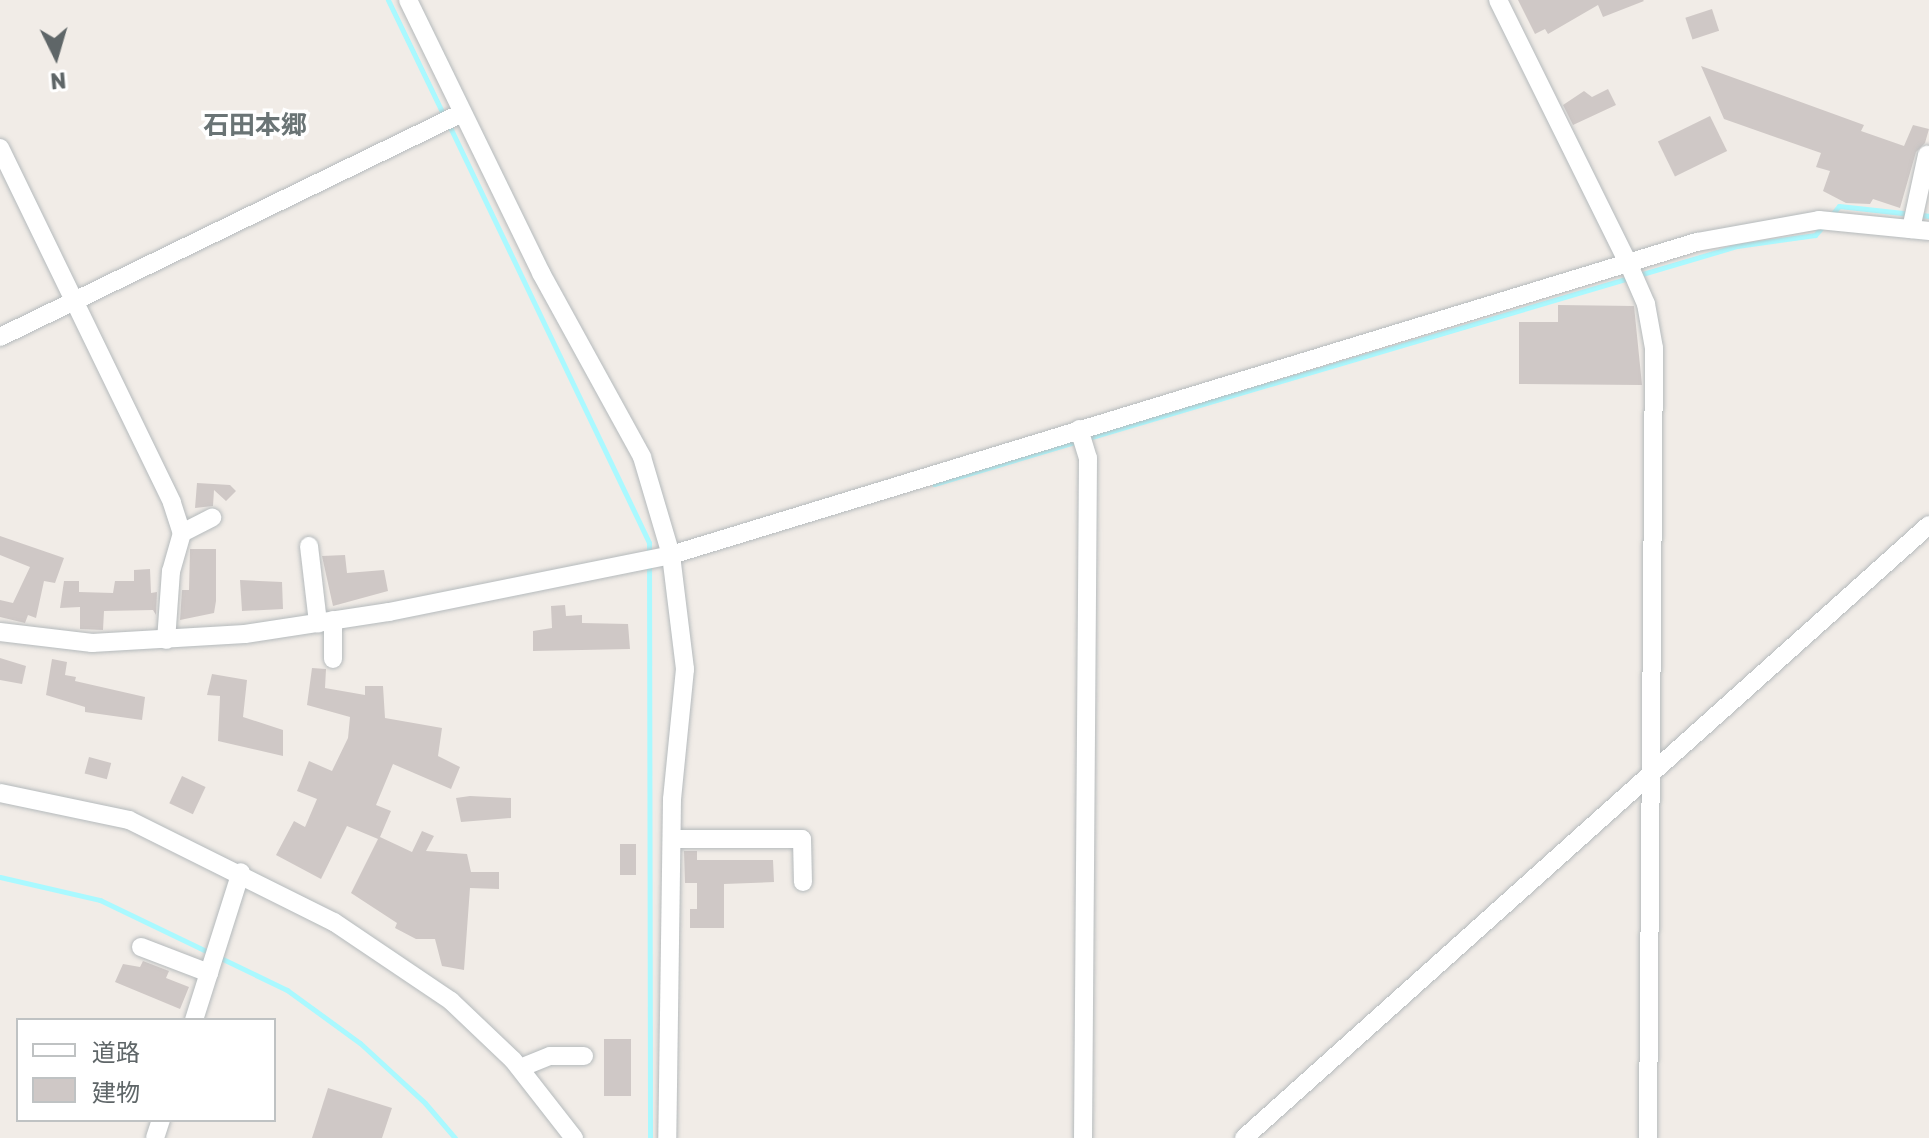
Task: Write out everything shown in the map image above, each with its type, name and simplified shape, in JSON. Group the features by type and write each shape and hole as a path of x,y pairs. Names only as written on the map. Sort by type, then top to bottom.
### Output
{"street":[{"path":"408,0 462,113 642,457 671,555 685,669 673,768 667,1138"},
{"path":"1498,0 1629,265 1646,304 1654,348 1648,1138"},
{"path":"0,337 462,113"},
{"path":"0,148 182,533 171,571 166,640"},
{"path":"0,632 92,643 166,640 326,621 671,555 1079,429 1764,227 1819,220 1920,230 1927,155"},
{"path":"1079,429 1088,458 1083,1138"},
{"path":"182,533 212,518"},
{"path":"1244,1138 1929,525"},
{"path":"309,546 333,659"},
{"path":"0,793 105,813 241,872 396,960 451,1001 520,1068 574,1138"},
{"path":"672,839 802,839 803,882"},
{"path":"195,1018 241,872"},
{"path":"141,947 209,973"},
{"path":"520,1068 550,1056 584,1056"}],"building":[{"path":"1518,0 1644,1 1603,17 1598,5 1548,34 1545,29 1535,34"},
{"path":"1712,9 1719,31 1692,40 1685,18"},
{"path":"1701,66 1864,125 1861,131 1904,146 1913,125 1929,129 1925,143 1916,152 1900,208 1873,199 1870,204 1846,203 1823,191 1830,171 1816,167 1821,153 1724,119"},
{"path":"1608,89 1616,105 1573,125 1563,105 1584,91 1592,97"},
{"path":"1710,116 1727,151 1675,176 1658,141"},
{"path":"1558,305 1634,306 1642,385 1519,384 1519,322 1558,322"},
{"path":"197,483 230,485 236,491 226,501 214,490 213,506 195,508"},
{"path":"0,536 64,558 55,583 44,581 36,618 28,615 25,623 0,617 0,600 13,603 30,567 0,555"},
{"path":"190,549 216,549 216,601 214,613 180,620 182,590 189,590"},
{"path":"345,555 347,573 384,570 388,591 333,606 322,556"},
{"path":"150,569 151,593 157,592 156,615 153,610 104,611 103,630 80,629 80,607 60,608 64,581 79,581 79,592 113,593 115,581 134,581 134,570"},
{"path":"240,580 282,582 283,609 242,611"},
{"path":"565,605 566,616 582,615 582,623 628,624 630,649 533,651 533,631 552,628 551,606"},
{"path":"0,658 26,666 22,684 0,680"},
{"path":"52,659 67,662 65,675 76,677 75,681 145,697 142,720 85,712 85,707 46,695"},
{"path":"312,668 326,669 325,688 365,695 365,686 383,686 385,718 442,728 438,756 460,767 451,789 393,764 376,805 391,811 380,837 412,852 422,831 434,836 426,851 467,854 471,872 499,872 499,889 470,888 464,970 442,966 435,939 416,939 395,928 397,923 351,893 378,839 347,826 321,879 276,855 294,821 305,827 317,799 297,791 309,761 332,771 348,738 350,717 307,705"},
{"path":"212,674 247,680 243,717 283,730 283,756 218,741 220,696 207,695"},
{"path":"89,757 111,763 107,779 85,773"},
{"path":"182,776 206,787 193,814 169,803"},
{"path":"456,798 511,798 511,818 461,822"},
{"path":"620,844 636,844 636,875 620,875"},
{"path":"684,851 697,851 697,860 773,860 774,882 724,884 724,928 690,928 690,909 697,909 697,883 685,883"},
{"path":"143,961 169,971 166,978 189,987 180,1009 115,982 123,964 140,967"},
{"path":"604,1039 631,1039 631,1096 604,1096"},
{"path":"328,1088 392,1108 382,1138 312,1138"}],"waterway":[{"path":"388,0 444,116"},
{"path":"449,125 649,543 650,1138"},
{"path":"1830,217 1839,206 1929,216"},
{"path":"1088,438 1737,246 1815,235 1824,225"},
{"path":"934,484 1078,441"},
{"path":"0,877 100,900 287,990 360,1043 425,1103 455,1138"}],"district":[{"name":"石田本郷","path":"255,126"}]}
